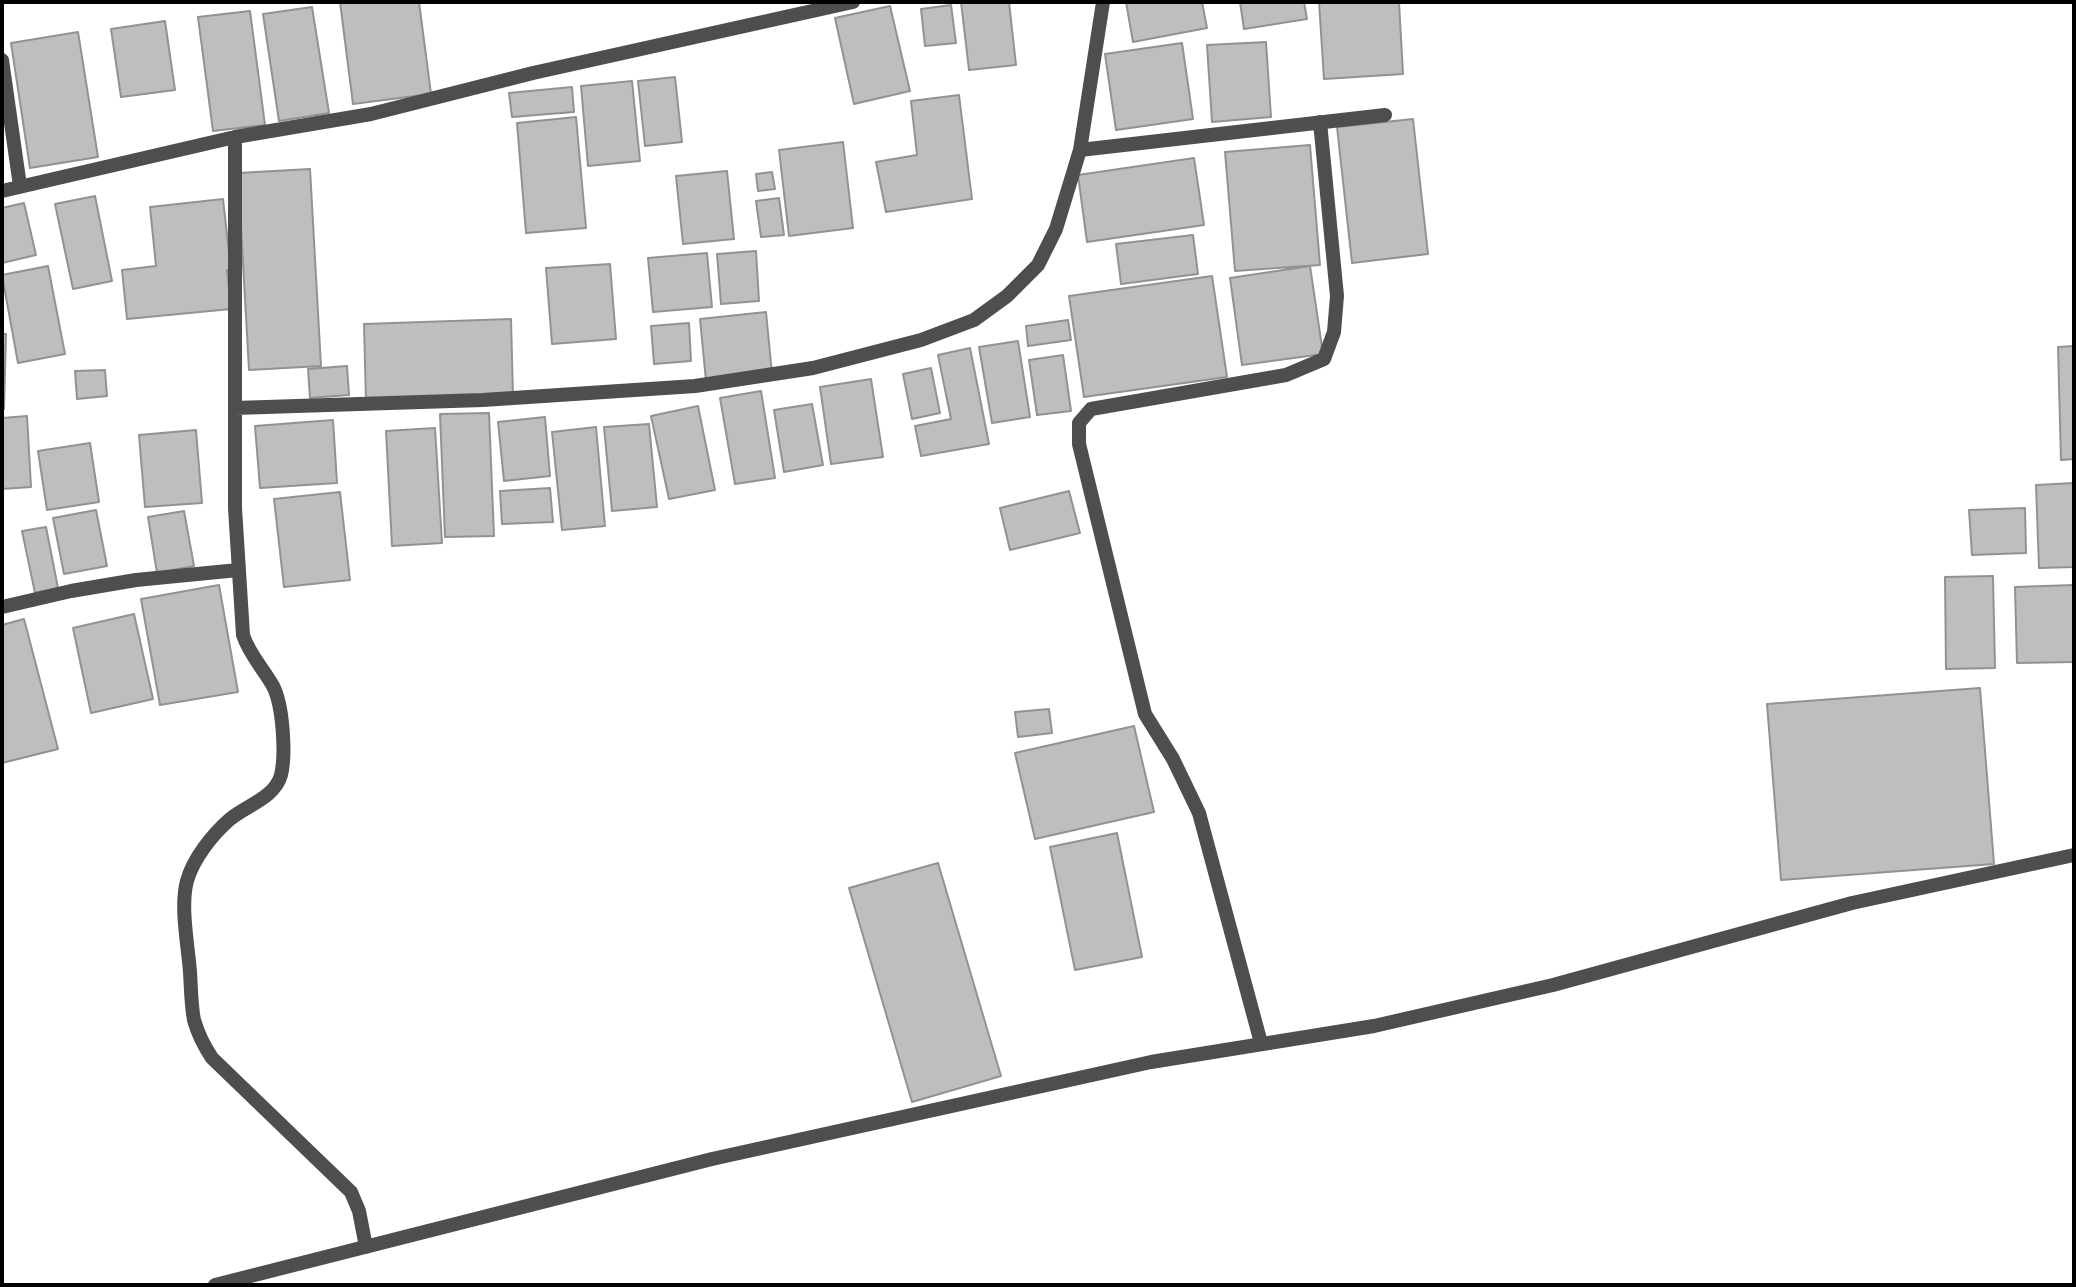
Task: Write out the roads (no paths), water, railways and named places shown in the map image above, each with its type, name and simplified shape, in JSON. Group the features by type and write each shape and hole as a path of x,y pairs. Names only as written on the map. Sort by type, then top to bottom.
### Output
{"street":[{"path":"2,191 234,137 371,114 546,70 853,2"},
{"path":"234,408 334,407 483,400 695,386 813,368 921,340 974,320 1007,296 1038,265 1056,229 1080,150 1103,2"},
{"path":"2,60 20,186"},
{"path":"1080,150 1385,115"},
{"path":"1261,1043 1199,813 1173,759 1145,714 1079,444 1079,423 1091,409 1286,375 1324,359 1334,332 1337,296 1320,122"},
{"path":"234,137 234,408 238,570 243,635 248,650 274,688 278,700 283,760 278,782 272,790 230,819 204,848 191,868 186,884 185,905 194,1018 201,1041 212,1058 351,1192 359,1211 366,1247"},
{"path":"2,607 136,580 238,570"},
{"path":"215,1285 712,1159 1151,1062 1374,1026 1514,994 1852,903 2074,855"}]}
